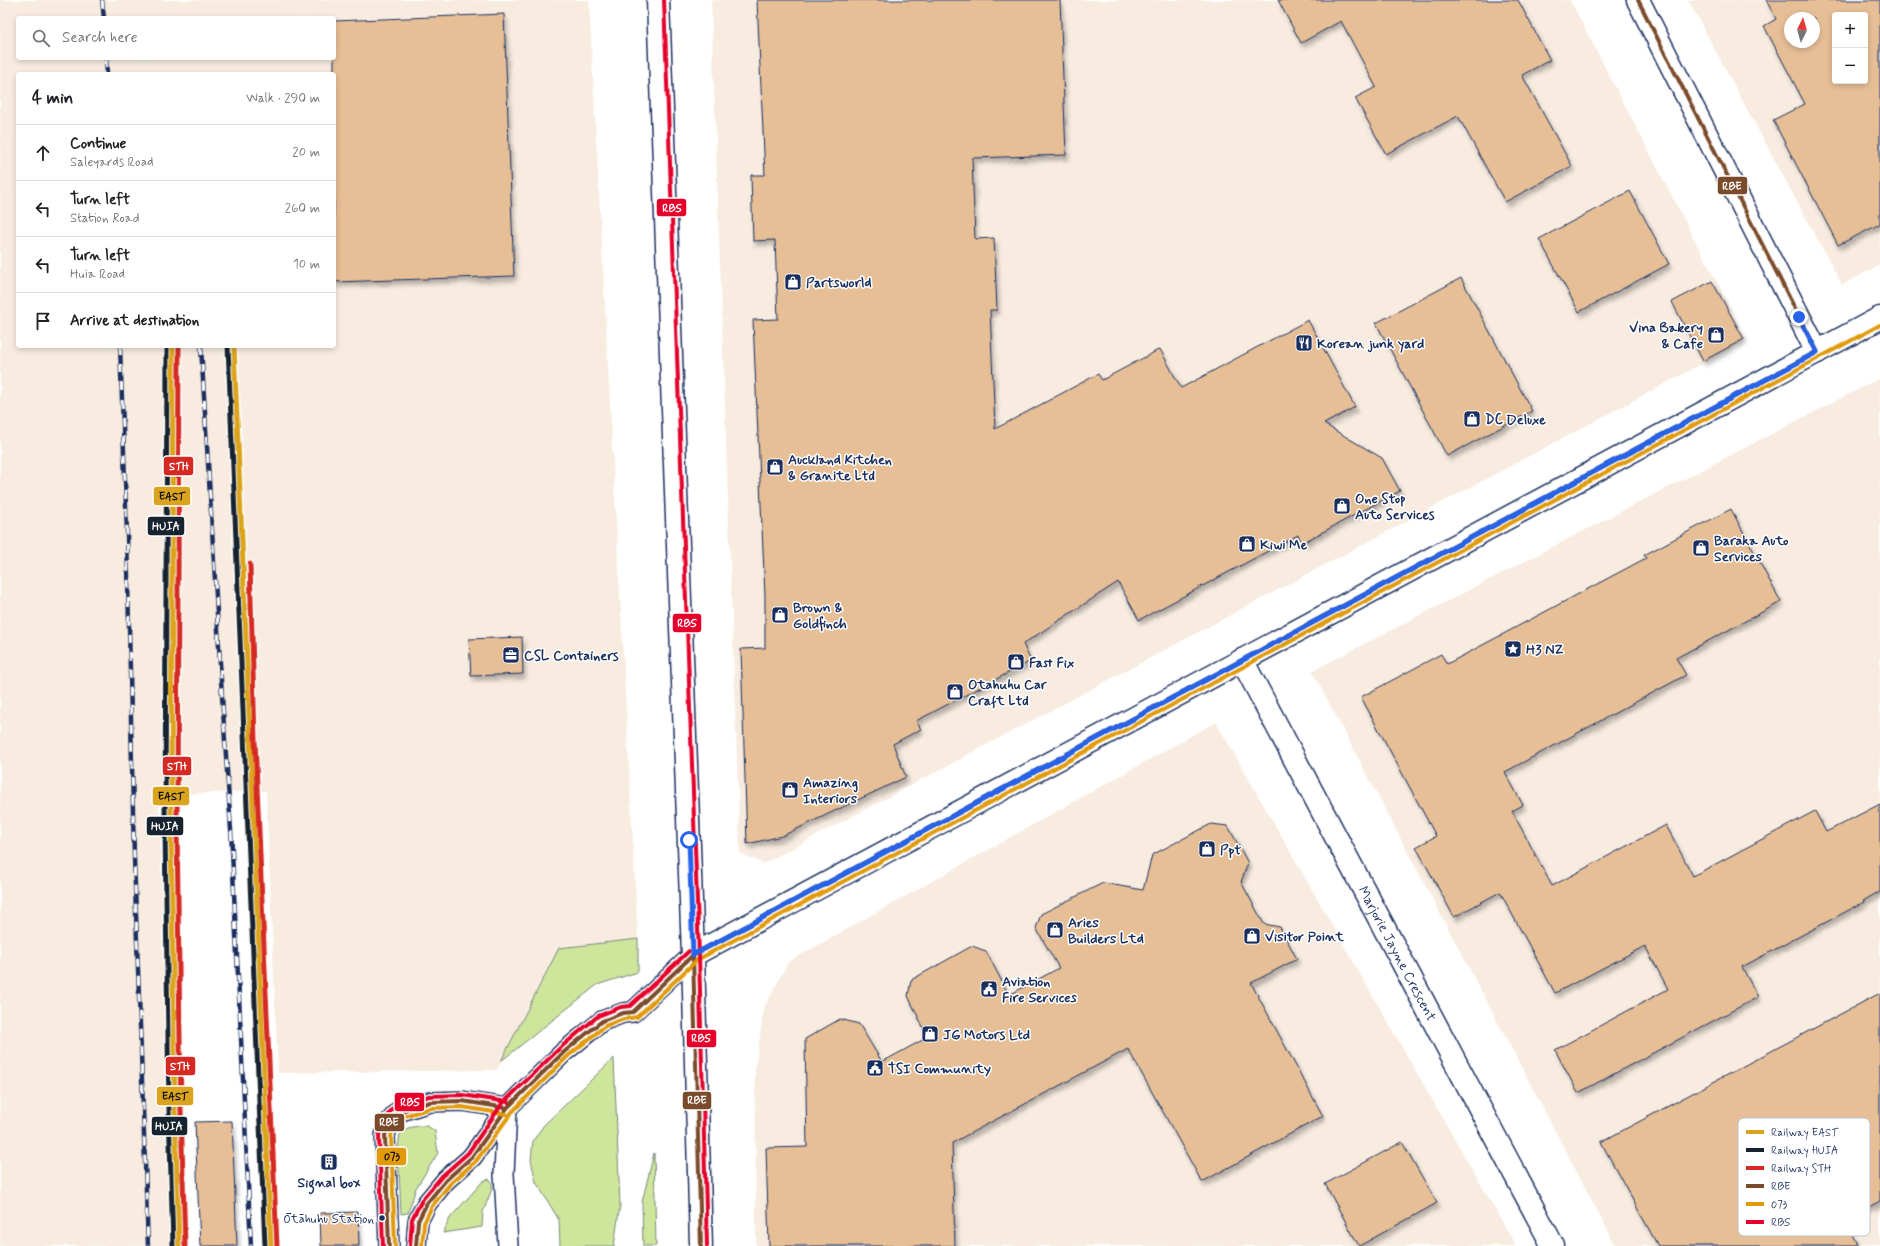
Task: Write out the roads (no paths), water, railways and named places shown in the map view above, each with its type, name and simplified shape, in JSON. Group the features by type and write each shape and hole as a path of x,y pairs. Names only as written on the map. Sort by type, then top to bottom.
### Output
{"street":[{"path":"658,0 693,955 701,1246"},
{"path":"1638,0 1817,352"},
{"path":"693,955 1880,318"},
{"name":"Marjorie Jayne Crescent","path":"1242,660 1553,1246"}],"lane":[{"path":"416,1246 418,1221 426,1203 446,1180 472,1157 507,1108 564,1052 602,1021 623,1013 633,1012 693,955"},
{"path":"388,1246 385,1136 388,1124 398,1112 430,1102 462,1101 507,1108"},
{"path":"507,1108 504,1174 508,1246"}],"railway":[{"path":"102,0 104,16"},
{"path":"106,60 107,72"},
{"path":"120,348 127,533 134,858 148,1246"},
{"path":"201,348 231,830 251,1246"}],"rail line":[{"name":"HUIA","path":"167,348 165,828 169,1110 173,1246"},
{"name":"EAST","path":"173,348 171,828 175,1110 179,1246"},
{"name":"STH","path":"179,348 177,828 181,1110 185,1246"},
{"name":"HUIA","path":"228,348 265,1246"},
{"name":"EAST","path":"234,348 271,1246"},
{"name":"STH","path":"250,564 255,740 277,1246"}],"place":[{"name":"Partsworld","path":"793,282"},
{"name":"Vina Bakery & Cafe","path":"1716,335"},
{"name":"Korean junk yard","path":"1304,343"},
{"name":"DC Deluxe","path":"1472,419"},
{"name":"Auckland Kitchen & Granite Ltd","path":"775,467"},
{"name":"One Stop Auto Services","path":"1342,506"},
{"name":"Kiwi Me","path":"1247,544"},
{"name":"Baraka Auto Services","path":"1701,548"},
{"name":"Brown & Goldfinch","path":"780,615"},
{"name":"H3 NZ","path":"1513,649"},
{"name":"CSL Containers","path":"511,655"},
{"name":"Fast Fix","path":"1016,662"},
{"name":"Otahuhu Car Craft Ltd","path":"955,692"},
{"name":"Amazing Interiors","path":"790,790"},
{"name":"Ppt","path":"1207,849"},
{"name":"Aries Builders Ltd","path":"1055,930"},
{"name":"Visitor Point","path":"1252,936"},
{"name":"Aviation Fire Services","path":"989,989"},
{"name":"JG Motors Ltd","path":"930,1034"},
{"name":"TSI Community","path":"875,1068"},
{"name":"Signal box","path":"329,1162"},
{"name":"Ōtāhuhu Station","path":"382,1218"}]}
